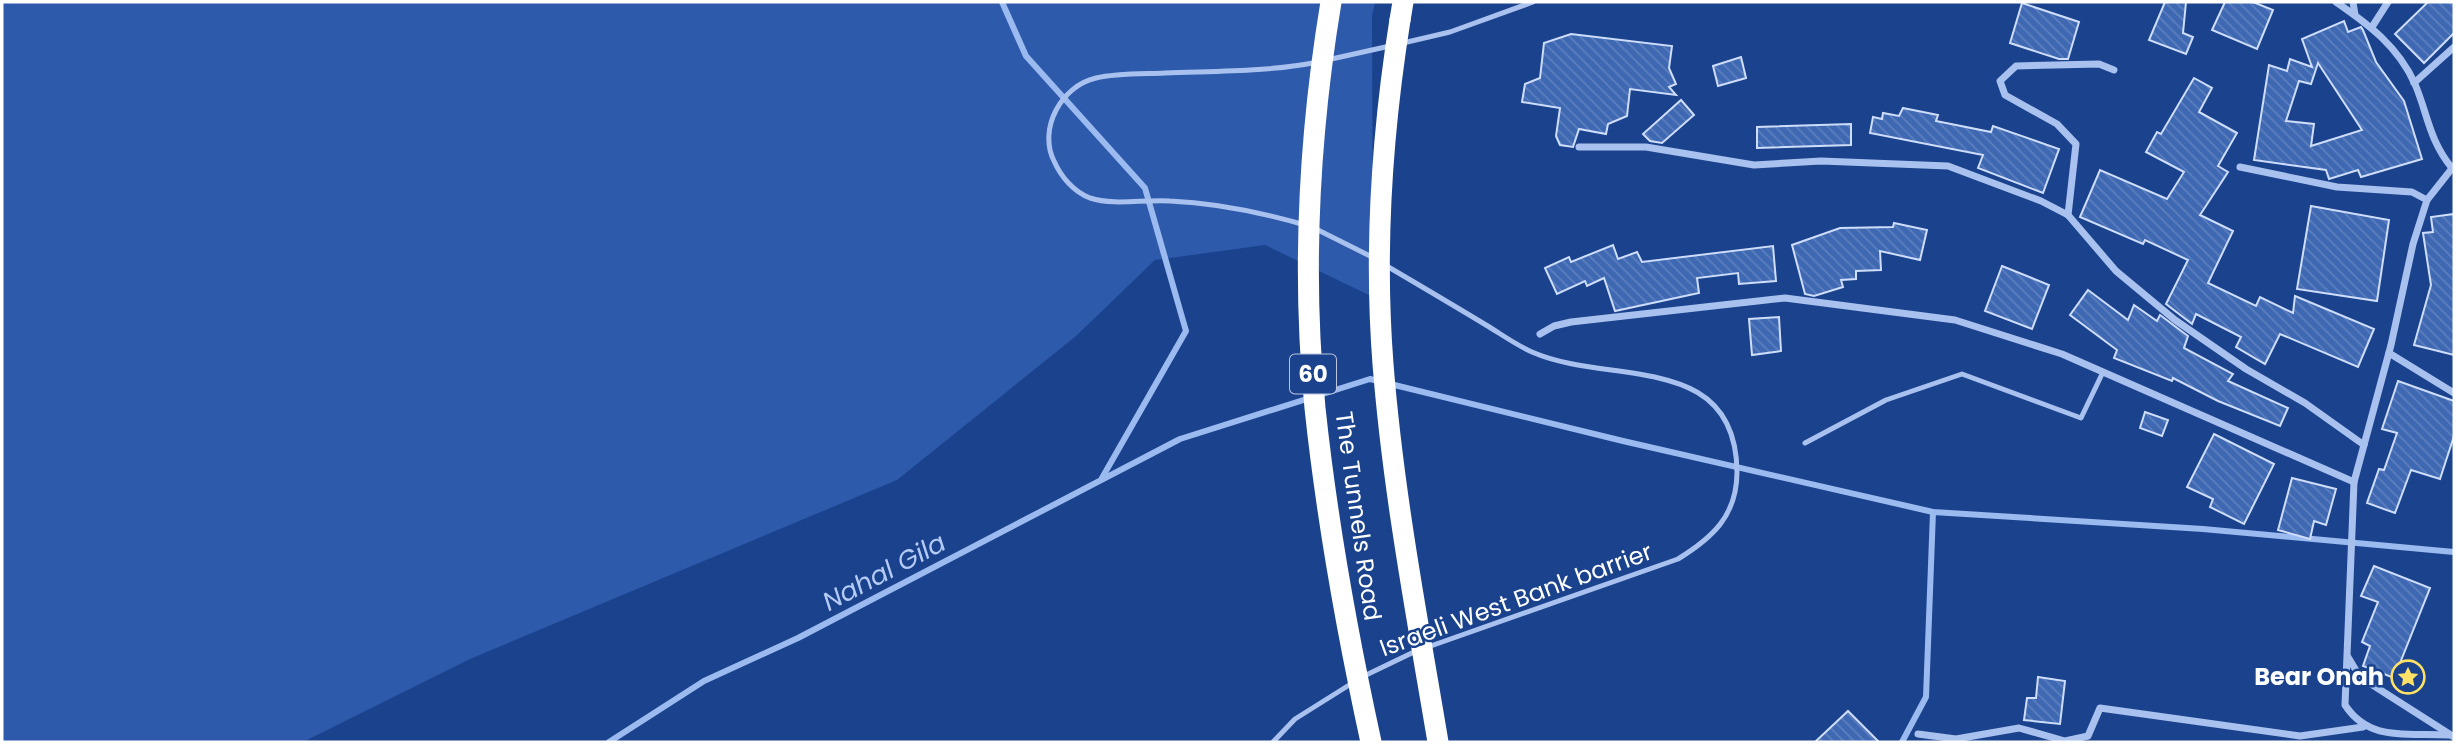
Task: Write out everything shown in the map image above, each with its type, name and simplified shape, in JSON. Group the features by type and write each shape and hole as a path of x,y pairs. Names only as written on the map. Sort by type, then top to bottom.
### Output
{"highway":[{"name":"The Tunnels Road","path":"1331,2 1311,180 1309,312 1315,406 1330,531 1370,742"},
{"name":"The Tunnels Road","path":"1402,11 1382,171 1379,281 1383,364 1399,503 1438,742"}],"street":[{"path":"2336,2 2372,27 2389,43 2414,83 2430,133 2453,167 2427,200 2413,244 2389,353 2354,482 2345,705 2363,727"},
{"path":"2353,2 2355,15"},
{"path":"2372,27 2388,2"},
{"path":"2414,83 2454,47"},
{"path":"2068,215 2076,144 2057,124 2005,95 2000,81 2016,66 2099,64 2114,70"},
{"path":"1579,147 1646,147 1754,165 1821,161 1948,166 2041,201 2068,215 2116,271 2175,320 2246,369 2305,403 2364,445"},
{"path":"2240,167 2337,187 2412,192 2427,200"},
{"path":"1540,334 1570,322 1785,298 1955,320 2062,354 2354,482"},
{"path":"2389,353 2454,393"},
{"path":"2347,654 2360,677 2452,736"},
{"path":"1918,734 1955,739 2019,728 2065,741 2088,736 2100,708 2300,736 2363,727 2378,732 2452,736"}],"lane":[{"name":"Israeli West Bank barrier","path":"1273,742 1294,719 1393,660 1678,559 1708,541 1719,529 1731,503 1737,480 1737,452 1726,422 1712,401 1694,388 1657,376 1577,366 1532,352 1355,247 1317,229 1256,211 1199,202 1111,201 1090,198 1062,176 1052,159 1048,141 1051,122 1060,103 1072,90 1094,78 1299,65 1450,32 1533,2"},
{"path":"1805,443 1886,400 1962,374 2081,418 2103,372"}],"shaded area":[{"path":"2,2 1375,2 1372,16 1373,297 1265,245 1155,260 1076,336 897,480 470,659 303,742 2,742"}],"building":[{"path":"2165,2 2186,2 2183,33 2193,37 2186,54 2149,40"},
{"path":"2225,2 2253,2 2273,10 2257,49 2212,30"},
{"path":"2428,2 2454,2 2454,33 2424,63 2395,34"},
{"path":"2022,3 2079,22 2068,59 2059,59 2010,43"},
{"path":"2344,21 2348,32 2361,27 2376,62 2404,101 2422,159 2361,177 2358,170 2329,179 2326,170 2254,160 2269,65 2287,71 2290,59 2312,67 2302,39","holes":["2318,63 2362,130 2311,146 2314,124 2286,121 2299,81 2311,84"]},
{"path":"1571,34 1672,46 1669,68 1676,84 1669,87 1676,95 1630,89 1627,116 1608,124 1606,134 1579,129 1573,147 1560,145 1556,136 1560,108 1522,102 1525,84 1540,78 1544,43"},
{"path":"1741,57 1746,78 1718,86 1713,66"},
{"path":"2194,78 2212,88 2199,112 2237,133 2218,166 2228,172 2200,215 2233,231 2208,283 2256,306 2260,297 2293,313 2295,296 2374,329 2358,367 2280,334 2265,364 2236,347 2241,337 2196,314 2192,324 2166,304 2188,260 2145,240 2143,244 2080,217 2100,170 2167,199 2184,172 2146,152 2157,132 2161,134"},
{"path":"1681,100 1694,115 1662,143 1650,141 1643,134"},
{"path":"1903,108 1938,115 1936,121 1991,132 1993,126 2059,149 2043,193 1978,168 1983,155 1870,133 1873,117 1882,119 1883,113 1899,116"},
{"path":"1851,124 1851,145 1757,148 1757,127"},
{"path":"2311,206 2389,220 2377,301 2297,289"},
{"path":"2454,214 2454,355 2414,345 2431,285 2423,233 2433,232 2431,217"},
{"path":"1894,223 1927,230 1920,260 1880,251 1881,270 1856,271 1856,279 1841,280 1843,287 1814,296 1805,294 1792,245 1840,228 1893,227"},
{"path":"1613,245 1618,259 1637,252 1642,262 1773,246 1776,281 1739,284 1738,273 1697,278 1699,293 1615,311 1604,278 1587,286 1585,281 1557,294 1545,268 1569,257 1571,262"},
{"path":"2002,266 2049,285 2032,329 1985,311"},
{"path":"2088,290 2128,320 2134,305 2157,321 2160,315 2188,336 2184,348 2233,374 2228,381 2288,408 2280,426 2218,401 2173,378 2172,381 2114,358 2117,350 2070,315"},
{"path":"1779,317 1781,351 1752,355 1749,319"},
{"path":"2398,381 2454,401 2454,436 2440,479 2411,470 2395,513 2367,503 2379,469 2384,470 2397,433 2382,429"},
{"path":"2145,412 2168,420 2162,436 2140,428"},
{"path":"2214,434 2274,464 2244,524 2210,507 2213,499 2187,487"},
{"path":"2292,478 2336,489 2326,525 2314,521 2310,539 2278,530"},
{"path":"2374,566 2430,588 2394,678 2363,666 2370,646 2362,642 2378,602 2361,596"},
{"path":"2038,677 2065,681 2060,724 2024,720 2027,698 2036,698"},
{"path":"1848,711 1879,742 1815,742"}],"waterway":[{"path":"1002,2 1026,56 1145,188 1186,331 1102,478"},
{"name":"Nahal Gila","path":"609,742 704,681 798,638 1180,439 1370,379 1623,441 1933,512 2203,529 2454,552"},
{"path":"1902,742 1926,697 1933,512"}],"place":[{"name":"Bear Onah","path":"2408,677"}]}
